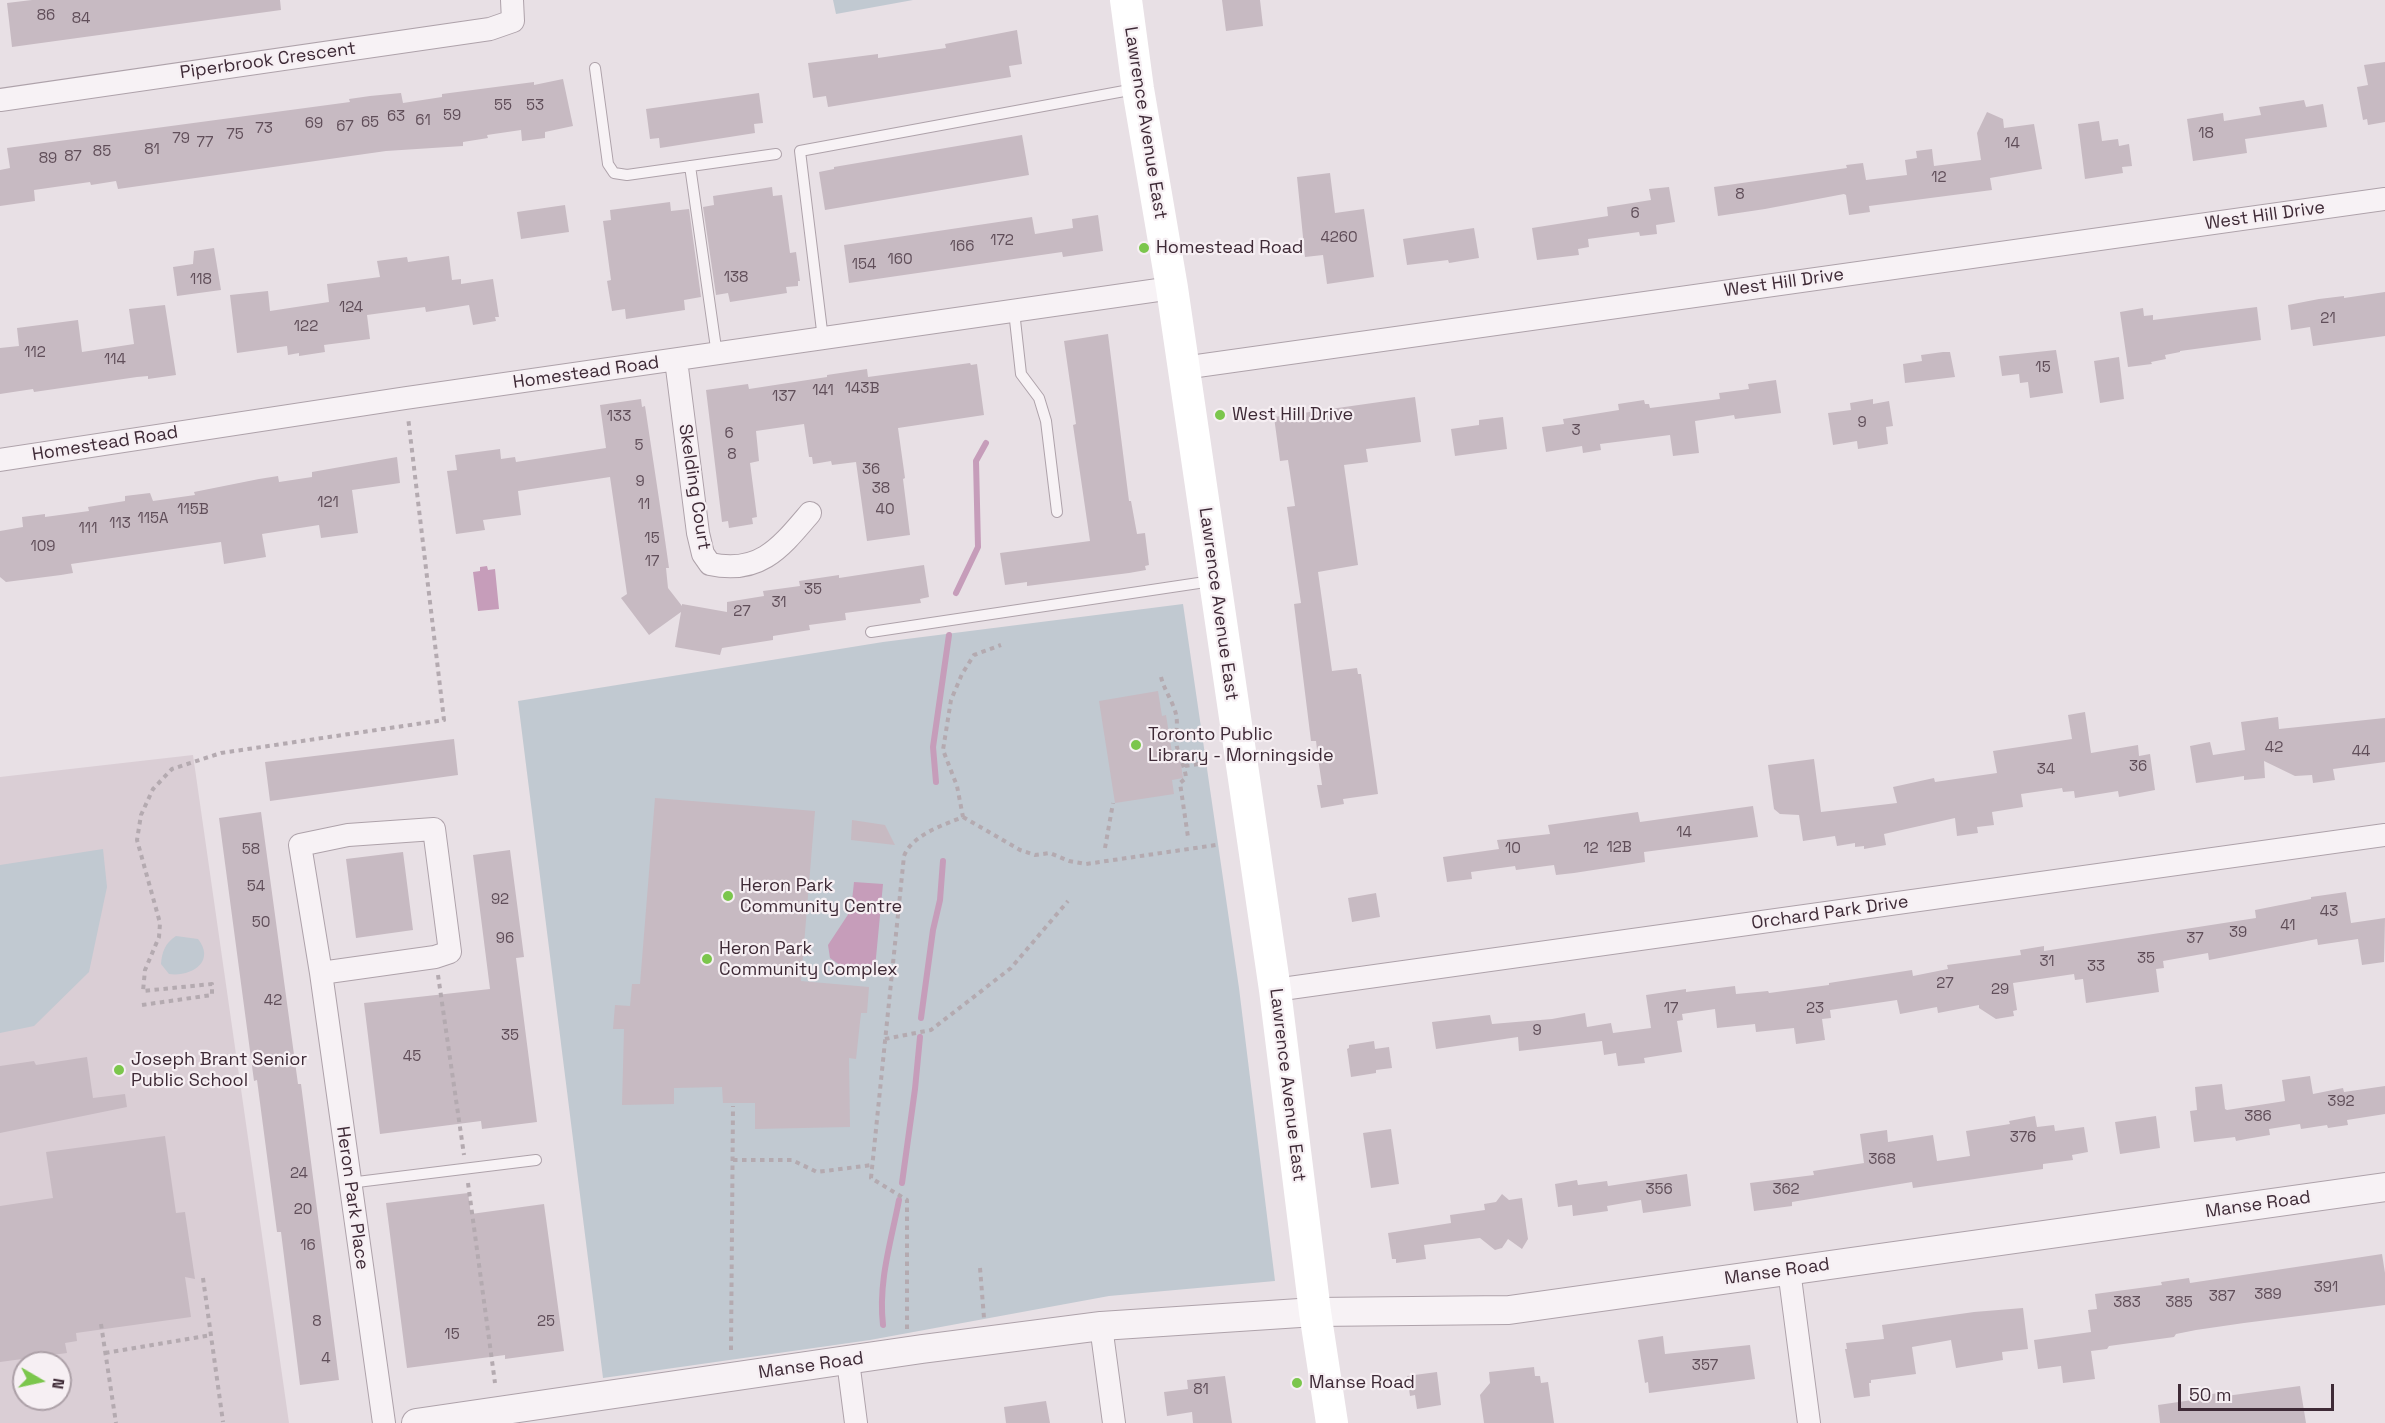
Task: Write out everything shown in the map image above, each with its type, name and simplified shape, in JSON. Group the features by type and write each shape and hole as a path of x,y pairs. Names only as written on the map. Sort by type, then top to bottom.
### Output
{"main road":[{"name":"Lawrence Avenue East","path":"1126,0 1138,88 1172,288 1275,990 1315,1312 1332,1423"}],"street":[{"name":"Piperbrook Crescent","path":"0,100 490,29 513,21 512,0"},
{"name":"West Hill Drive","path":"1183,368 2385,199"},
{"name":"Homestead Road","path":"0,460 406,398 1172,288"},
{"name":"Skelding Court","path":"676,360 698,534 703,554 710,564 725,567 760,561 772,554 810,513"},
{"name":"Heron Park Place","path":"321,973 435,957 450,952 434,829 348,835 300,845 321,973 384,1423"},
{"name":"Orchard Park Drive","path":"1275,990 2385,835"},
{"name":"Manse Road","path":"416,1423 538,1414 922,1349 1101,1326 1315,1312 1509,1310 2385,1187"},
{"path":"1789,1270 1809,1423"},
{"path":"1101,1326 1114,1423"},
{"path":"848,1361 856,1423"}],"lane":[{"path":"595,68 608,164 614,173 627,175 776,154"},
{"path":"823,339 800,151 1138,88"},
{"path":"690,166 717,355"},
{"path":"1014,311 1021,374 1039,398 1046,421 1057,512"},
{"path":"871,632 1215,581"},
{"path":"349,1183 536,1160"}],"path":[{"path":"142,1005 212,995 212,984 143,991 145,970 159,937 160,923 137,840 141,815 153,789 172,769 221,753 444,720 406,398"},
{"path":"1000,645 974,655 962,674 951,700 944,750 957,786 963,817 1020,850 1035,855 1050,852 1069,861 1086,864 1216,844"},
{"path":"1161,677 1179,725 1176,741 1185,766 1186,778 1180,783 1188,837"},
{"path":"1185,766 1206,763"},
{"path":"1105,848 1113,803"},
{"path":"907,1329 907,1200 871,1178 904,856 907,848 935,828 963,817"},
{"path":"885,1039 931,1030 1011,968 1068,901"},
{"path":"731,1350 733,1106"},
{"path":"733,1160 792,1161 817,1172 872,1165"},
{"path":"980,1268 984,1318"},
{"path":"203,1278 223,1422"},
{"path":"101,1324 116,1423"},
{"path":"105,1353 211,1335"}],"shaded area":[{"path":"833,0 913,0 836,14"},
{"path":"487,566 488,570 495,569 499,609 478,611 473,572 480,571 480,567"},
{"path":"1183,604 1239,988 1275,1281 1109,1296 870,1340 603,1378 518,701 883,642"},
{"name":"Joseph Brant Senior Public School","path":"193,755 289,1423 0,1423 0,777"},
{"path":"103,849 107,887 89,972 34,1026 0,1033 0,865"},
{"path":"854,882 883,884 875,968 844,968 830,958 828,945 851,910"},
{"path":"176,936 198,939 203,947 203,961 193,970 169,974 161,964 162,956 167,945"}],"building":[{"path":"32,0 280,0 281,10 12,47 7,3"},
{"path":"1222,0 1260,0 1263,26 1226,31"},
{"path":"1017,30 1022,64 1009,66 1011,77 828,107 826,96 813,98 808,63 878,54 878,58 946,48 945,44"},
{"path":"2385,62 2385,122 2368,125 2367,119 2363,120 2357,87 2368,85 2364,65"},
{"path":"563,79 573,126 545,132 545,138 522,141 521,130 487,135 488,138 463,142 463,146 386,151 118,189 116,181 91,185 90,182 34,190 35,201 0,206 0,170 10,168 7,148 350,102 349,99 370,96 401,93 403,103 442,97 442,94 534,82 534,85"},
{"path":"759,93 763,123 754,124 755,133 660,148 659,138 650,139 646,109"},
{"path":"2304,100 2306,107 2323,104 2327,127 2245,139 2247,153 2193,161 2187,119 2223,113 2224,121 2261,115 2259,107"},
{"path":"1987,112 2003,119 2004,128 2034,124 2042,169 1990,178 1992,190 1869,206 1870,212 1849,215 1844,194 1718,216 1714,187 1847,168 1846,165 1863,163 1866,180 1907,175 1905,160 1917,158 1916,151 1932,149 1934,166 1981,160 1977,133"},
{"path":"2099,121 2102,141 2118,139 2119,146 2129,144 2132,166 2122,167 2123,173 2085,179 2078,124"},
{"path":"1022,135 1029,175 825,210 819,172 834,169 834,167"},
{"path":"1330,173 1335,213 1364,209 1374,277 1327,284 1323,255 1305,257 1297,177"},
{"path":"772,187 773,196 782,195 790,253 796,252 800,281 798,281 798,286 786,287 787,293 730,302 728,293 716,295 703,207 714,205 713,196"},
{"path":"1669,187 1675,222 1656,225 1657,234 1640,236 1639,232 1588,239 1589,247 1578,249 1579,255 1537,260 1532,228 1608,216 1607,207 1651,200 1649,189"},
{"path":"670,202 671,211 689,209 701,297 684,300 685,310 626,319 625,309 612,311 607,281 611,280 603,221 611,220 610,210"},
{"path":"565,205 569,232 521,239 517,212"},
{"path":"1098,215 1103,251 1063,257 1062,252 849,283 844,245 1032,217 1035,234 1073,228 1072,219"},
{"path":"1474,228 1479,258 1449,263 1448,260 1407,265 1403,239"},
{"path":"214,248 221,290 177,296 173,267 193,264 194,251"},
{"path":"449,256 452,280 461,279 461,284 493,279 499,317 495,317 496,321 473,325 469,305 426,312 425,307 367,315 370,339 324,345 325,352 299,356 299,353 288,355 287,346 237,353 230,295 268,291 270,311 329,302 327,284 380,277 377,261 407,257 408,262"},
{"path":"2385,292 2385,336 2313,346 2310,327 2291,330 2288,305 2319,299"},
{"path":"165,305 176,375 148,379 148,376 137,377 34,392 33,389 0,394 0,348 19,346 17,328 78,320 82,352 134,344 129,309"},
{"path":"2257,307 2261,340 2180,351 2165,355 2166,359 2151,362 2152,364 2128,367 2120,312 2143,308 2144,316 2153,315 2153,320"},
{"path":"1108,334 1129,501 1131,501 1137,534 1145,533 1149,565 1145,566 1146,570 1129,573 1027,586 1027,582 1005,585 1000,553 1090,541 1073,425 1076,424 1064,341"},
{"path":"2056,350 2063,393 2030,398 2028,382 2020,383 2019,374 2002,376 1999,356"},
{"path":"1950,352 1955,377 1905,383 1903,364 1922,361 1921,355"},
{"path":"2119,357 2124,399 2100,403 2094,361"},
{"path":"970,363 971,365 977,364 984,415 898,428 910,535 867,541 856,462 832,465 831,461 813,464 812,457 809,457 804,424 756,431 759,461 750,463 757,517 752,518 753,524 729,528 728,521 722,522 706,390 748,384 749,389 867,369 868,377"},
{"path":"1776,380 1781,413 1735,419 1734,415 1695,421 1699,453 1673,456 1670,435 1600,444 1601,450 1583,453 1582,446 1546,452 1542,427 1564,424 1563,419 1619,410 1618,404 1644,400 1650,408 1720,399 1719,393 1749,389 1748,384"},
{"path":"1415,397 1421,442 1366,449 1368,462 1344,465 1358,565 1318,572 1332,671 1357,668 1358,674 1361,674 1378,794 1343,799 1344,804 1321,808 1317,785 1322,785 1316,741 1311,741 1294,604 1301,603 1287,507 1295,506 1288,460 1280,461 1274,417"},
{"path":"641,399 642,407 645,406 669,568 666,568 668,588 682,606 682,604 727,612 727,602 764,596 763,591 800,586 799,581 839,575 839,578 924,565 929,597 920,599 921,603 845,613 846,620 809,625 810,630 773,636 773,640 722,648 720,655 675,647 681,612 649,635 621,598 627,594 610,477 518,491 521,515 483,520 485,530 456,534 447,471 457,470 455,455 500,449 501,459 515,457 516,462 606,448 600,405"},
{"path":"1873,399 1873,404 1889,401 1893,426 1886,427 1888,444 1858,449 1857,441 1833,445 1828,413 1851,410 1850,403"},
{"path":"1503,417 1507,449 1455,456 1451,429 1479,425 1479,420"},
{"path":"397,457 400,483 352,490 358,533 321,538 319,525 262,534 266,557 224,564 221,542 71,564 73,573 61,575 6,582 0,577 0,531 23,527 22,517 45,514 45,517 89,511 88,507 125,501 125,496 150,493 153,501 195,495 194,492 278,476 279,482 312,477 312,472"},
{"name":"Toronto Public Library - Morningside","path":"1158,691 1162,716 1166,715 1173,759 1180,758 1183,778 1172,780 1174,794 1115,803 1099,701"},
{"path":"2085,712 2091,753 2138,745 2139,756 2150,754 2155,790 2119,797 2118,791 2075,798 2074,791 2063,792 2062,788 2021,794 2023,807 1992,812 1994,825 1977,827 1978,833 1957,836 1955,818 1884,834 1886,845 1864,849 1864,846 1855,847 1855,843 1837,846 1835,836 1803,841 1799,815 1780,814 1774,809 1768,765 1814,759 1821,812 1897,803 1893,787 1934,778 1935,782 1997,773 1993,751 2072,739 2068,715"},
{"path":"2278,717 2279,729 2385,718 2385,762 2333,769 2335,780 2313,783 2312,775 2295,776 2264,761 2265,778 2244,780 2244,776 2196,783 2190,746 2210,742 2213,755 2245,750 2241,722"},
{"path":"454,739 458,775 270,801 265,762"},
{"name":"Heron Park Community Centre","path":"655,798 815,811 801,981 869,987 867,1013 861,1013 856,1059 849,1058 850,1127 755,1129 755,1103 723,1103 722,1087 674,1088 674,1104 622,1105 624,1029 613,1029 615,1005 630,1006 632,984 640,984"},
{"path":"1753,806 1758,837 1644,852 1645,862 1574,873 1556,875 1554,865 1516,870 1515,866 1471,872 1472,879 1447,882 1443,857 1499,849 1497,840 1550,834 1548,825 1638,812 1640,822"},
{"path":"261,812 298,1084 301,1084 339,1380 300,1385 281,1232 277,1232 257,1080 254,1081 219,818"},
{"path":"852,820 885,825 895,845 851,840"},
{"path":"510,850 524,957 516,958 537,1122 482,1129 481,1121 380,1134 364,1003 490,989 473,855"},
{"path":"403,852 413,930 356,938 346,859"},
{"path":"2346,892 2351,923 2385,918 2384,962 2362,965 2358,939 2318,945 2317,939 2209,960 2208,953 2163,961 2164,968 2156,969 2159,992 2086,1003 2083,979 2075,980 2074,974 2013,983 2017,1010 2013,1011 2014,1016 1996,1019 1979,1008 1979,1005 1938,1013 1937,1007 1900,1014 1897,1000 1830,1010 1831,1018 1822,1019 1825,1040 1796,1044 1794,1028 1756,1032 1755,1024 1717,1028 1715,1009 1682,1014 1683,1020 1677,1021 1682,1052 1644,1058 1645,1063 1618,1066 1616,1053 1604,1055 1602,1041 1519,1051 1518,1037 1436,1049 1432,1022 1490,1015 1492,1024 1552,1019 1585,1013 1587,1027 1611,1023 1613,1033 1651,1028 1646,995 1686,989 1686,992 1735,986 1736,994 1768,991 1769,993 1912,970 1913,976 1948,969 1947,965 2021,955 2020,950 2044,946 2044,951 2256,918 2255,910 2311,899 2311,897"},
{"path":"1376,893 1380,917 1352,922 1348,898"},
{"path":"1374,1041 1375,1049 1389,1047 1392,1068 1351,1077 1347,1049 1349,1045"},
{"path":"87,1057 93,1098 125,1094 127,1107 0,1133 0,1066 34,1061 36,1065"},
{"path":"2310,1076 2313,1094 2343,1088 2344,1092 2385,1086 2385,1114 2347,1120 2348,1125 2328,1128 2327,1125 2301,1129 2300,1124 2269,1129 2270,1135 2236,1141 2235,1137 2194,1142 2190,1111 2197,1110 2195,1087 2222,1084 2227,1110 2285,1101 2282,1080"},
{"path":"2035,1116 2037,1127 2054,1125 2055,1131 2084,1127 2088,1152 2072,1155 2073,1160 2043,1164 2043,1169 1913,1188 1912,1182 1792,1202 1792,1206 1754,1211 1750,1183 1814,1175 1813,1171 1864,1163 1860,1134 1887,1130 1888,1142 1933,1135 1937,1161 1970,1156 1966,1131 2010,1124 2009,1121"},
{"path":"2156,1116 2160,1148 2120,1154 2115,1122"},
{"path":"1391,1129 1399,1184 1371,1188 1363,1133"},
{"path":"165,1136 176,1213 185,1212 195,1279 185,1277 191,1317 76,1333 77,1341 65,1343 67,1351 12,1351 12,1360 0,1362 0,1206 53,1198 46,1152"},
{"path":"1687,1174 1691,1206 1643,1213 1641,1200 1607,1206 1608,1211 1573,1216 1572,1205 1558,1207 1555,1184 1577,1180 1578,1185 1607,1181 1608,1186"},
{"path":"468,1193 471,1214 544,1204 564,1351 505,1359 505,1355 407,1368 386,1203"},
{"path":"1502,1194 1509,1200 1522,1198 1528,1239 1522,1249 1508,1239 1502,1248 1495,1250 1480,1238 1424,1245 1426,1259 1396,1263 1396,1259 1392,1259 1388,1233 1451,1223 1450,1215 1485,1210 1484,1204 1496,1202"},
{"path":"2382,1254 2385,1273 2385,1305 2196,1330 2176,1334 2174,1337 2109,1346 2107,1349 2091,1351 2095,1379 2063,1383 2061,1366 2038,1369 2034,1340 2091,1332 2088,1310 2097,1309 2095,1294 2162,1285 2161,1282 2189,1278 2190,1283"},
{"path":"2023,1308 2028,1349 2002,1352 2003,1360 1956,1368 1951,1340 1912,1347 1916,1374 1871,1380 1869,1383 1870,1396 1854,1398 1845,1349 1847,1349 1846,1343 1884,1339 1882,1325 1974,1312"},
{"path":"1663,1336 1665,1354 1750,1345 1755,1379 1649,1393 1648,1382 1645,1383 1638,1340"},
{"path":"1534,1367 1535,1376 1540,1376 1541,1383 1548,1382 1554,1423 1484,1423 1480,1395 1490,1383 1489,1372"},
{"path":"1437,1372 1441,1405 1417,1409 1415,1395 1410,1396 1407,1376"},
{"path":"1225,1376 1232,1423 1193,1423 1192,1412 1167,1416 1164,1392 1188,1389 1187,1380"},
{"path":"2300,1386 2306,1423 2160,1423 2158,1405 2206,1398 2205,1395 2225,1392 2226,1396"},
{"path":"1046,1401 1050,1423 1006,1423 1004,1407"}],"waterway":[{"path":"956,593 978,547 976,461 986,443"},
{"path":"936,782 933,747 949,635"},
{"path":"921,1018 933,930 940,900 943,861"},
{"path":"902,1183 920,1037"},
{"path":"883,1325 882,1293 899,1200"}],"place":[{"name":"Homestead Road","path":"1144,248"},
{"name":"West Hill Drive","path":"1220,415"},
{"name":"Toronto Public Library - Morningside","path":"1136,745"},
{"name":"Heron Park Community Centre","path":"728,896"},
{"name":"Heron Park Community Complex","path":"707,959"},
{"name":"Joseph Brant Senior Public School","path":"119,1070"},
{"name":"Manse Road","path":"1297,1383"}]}
